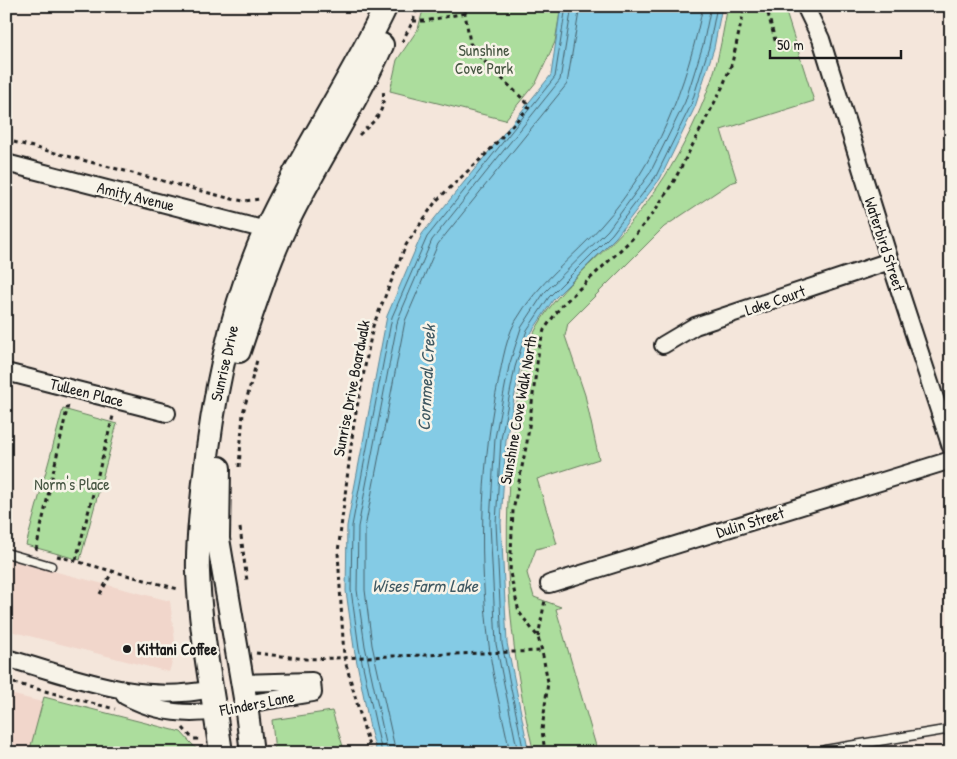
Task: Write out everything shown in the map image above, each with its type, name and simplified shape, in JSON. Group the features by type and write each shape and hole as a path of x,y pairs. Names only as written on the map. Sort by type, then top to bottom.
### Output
{"street":[{"name":"Sunrise Drive","path":"221,753 202,627 198,572 199,533 207,454 227,344 242,291 274,232 314,140 386,6"},
{"name":"Sunrise Drive","path":"252,753 250,652 218,539 220,436 226,399 274,232 305,188 372,83 394,6"},
{"name":"Waterbird Street","path":"805,6 821,39 890,261 951,447"},
{"path":"314,140 335,115 350,90 372,83"},
{"name":"Amity Avenue","path":"6,163 274,232"},
{"name":"Lake Court","path":"663,345 695,326 890,261"},
{"name":"Tulleen Place","path":"6,372 167,413"},
{"name":"Dulin Street","path":"549,584 951,460"},
{"name":"Flinders Lane","path":"6,658 111,689 136,693 171,694 211,689 299,688 250,689 215,711 192,714 157,708 134,701 111,689"}],"lane":[{"path":"6,553 51,566"},
{"path":"825,753 825,750 951,729"}],"path":[{"path":"400,45 413,21 418,6"},
{"path":"413,21 425,21 465,13 470,6"},
{"name":"Sunshine Cove Walk North","path":"546,753 542,730 548,682 542,651 538,637 519,612 510,573 513,511 527,442 542,339 550,321 561,306 631,240 654,212 674,181 729,71 745,6"},
{"path":"766,6 776,44 791,49 821,39"},
{"name":"Sunrise Drive Boardwalk","path":"371,753 344,657 338,552 354,422 373,326 406,245 436,201 488,152 530,106 479,56 470,43 465,13"},
{"path":"355,139 377,120 385,102 372,83"},
{"path":"6,140 232,199 263,200"},
{"path":"239,471 243,413 259,355"},
{"path":"36,550 72,389"},
{"path":"76,560 117,400"},
{"path":"239,526 248,587"},
{"path":"28,548 44,552"},
{"path":"52,554 178,589"},
{"path":"100,594 112,572"},
{"path":"538,637 549,584"},
{"path":"250,689 250,652 294,658 542,651"}],"shaded area":[{"path":"6,559 170,601 176,650 169,672 6,630"},
{"path":"6,693 174,735 186,753 6,753"}],"green space":[{"name":"Sunshine Cove Park","path":"424,6 561,6 555,42 537,81 505,120 390,91 397,60 418,29"},
{"path":"728,6 784,6 814,101 721,130 737,181 730,183 664,227 568,323 565,336 585,395 599,459 537,479 557,544 536,549 527,573 534,597 561,607 556,609 598,753 534,753 525,712 512,629 507,546 510,462 519,387 526,353 534,333 552,304 625,229 665,177 696,119 712,78"},
{"name":"Norm's Place","path":"63,409 117,424 80,560 26,545"},
{"path":"44,697 181,732 200,753 29,753"},
{"path":"332,711 345,753 275,753 272,720"}],"water":[{"name":"Wises Farm Lake","path":"561,6 722,6 714,48 695,107 660,179 616,237 553,300 531,333 520,368 506,440 501,523 507,643 529,753 377,753 371,733 354,648 346,591 347,526 387,316 422,234 551,75"}],"place":[{"name":"Kittani Coffee","path":"127,649"}],"water label":[{"name":"Cornmeal Creek","path":"426,378"}]}
